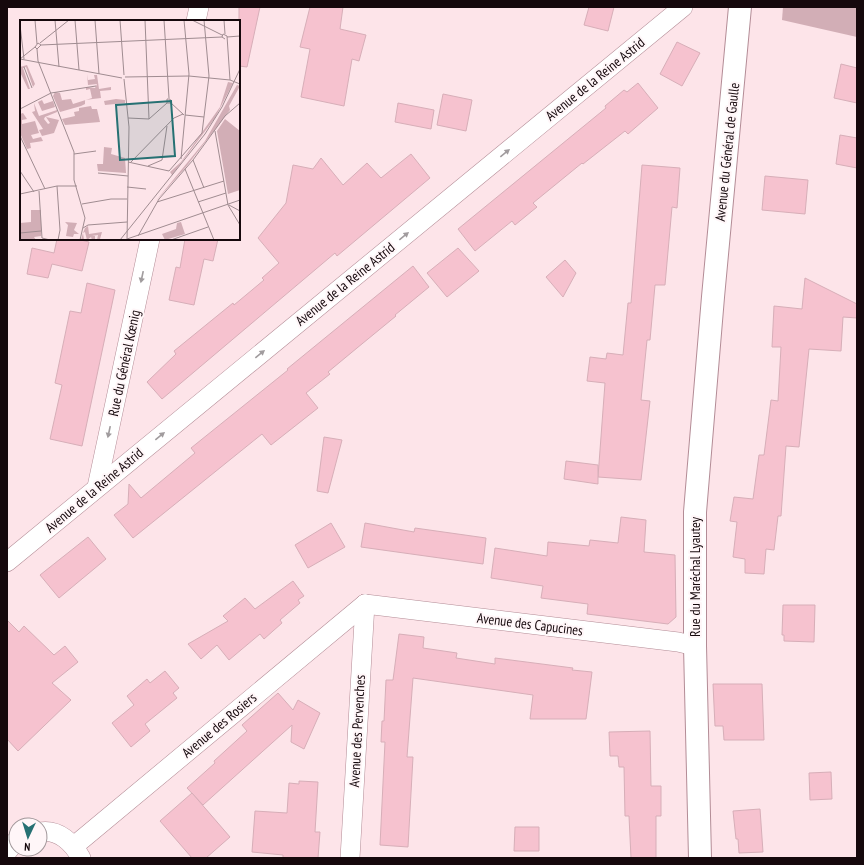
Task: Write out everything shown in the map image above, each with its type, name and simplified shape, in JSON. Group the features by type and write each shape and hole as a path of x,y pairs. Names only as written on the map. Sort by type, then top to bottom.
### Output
{"street":[{"path":"196,20 199,7"},
{"name":"Avenue de la Reine Astrid","path":"7,562 683,7"},
{"name":"Avenue du Général de Gaulle","path":"712,297 740,7"},
{"name":"Rue du Général Kœnig","path":"97,487 150,240"},
{"name":"Rue du Maréchal Lyautey","path":"700,858 695,646 695,512 712,297"},
{"name":"Avenue des Capucines","path":"364,604 678,642 695,646"},
{"name":"Avenue des Rosiers","path":"78,852 364,604"},
{"name":"Avenue des Pervenches","path":"350,858 364,604"},
{"path":"48,832 60,835 78,852"}],"shaded area":[{"path":"783,7 857,7 857,37 782,20"}],"building":[{"path":"239,7 260,7 247,67 240,66"},
{"path":"310,7 343,7 340,29 366,35 359,61 352,59 344,106 301,97 310,49 300,47"},
{"path":"589,7 614,7 608,31 584,25"},
{"path":"677,42 700,53 682,86 660,74"},
{"path":"841,64 857,68 857,103 834,98"},
{"path":"638,83 658,108 628,134 625,131 583,164 582,163 533,203 537,207 515,225 512,221 475,251 458,229 606,108 605,106 624,90 627,92"},
{"path":"443,94 472,100 466,131 437,125"},
{"path":"398,103 434,110 431,129 395,122"},
{"path":"840,135 857,138 857,168 836,164"},
{"path":"411,154 430,178 337,256 335,253 162,399 147,382 176,354 174,351 264,280 262,278 279,263 258,238 286,203 293,165 313,169 321,158 343,185 367,163 381,178"},
{"path":"642,165 680,168 677,208 672,207 665,285 655,285 650,340 647,340 641,400 650,401 641,480 598,477 605,383 587,381 590,357 606,359 607,353 623,355 628,303 631,303"},
{"path":"765,176 808,180 805,214 762,210"},
{"path":"57,240 81,240 89,242 82,271 52,264 48,278 27,274 32,248 54,253"},
{"path":"185,240 218,240 213,261 204,259 194,305 169,300 176,267 180,268"},
{"path":"458,248 479,271 447,297 427,273"},
{"path":"565,260 576,273 563,297 546,277"},
{"path":"413,266 429,287 328,372 330,374 306,393 318,408 271,445 262,434 133,538 114,515 128,504 129,484 141,498 195,453 191,448"},
{"path":"805,278 857,304 857,318 843,317 841,351 809,349 799,447 786,446 781,516 778,516 774,550 766,549 764,574 745,573 745,559 733,557 737,522 730,521 734,497 753,499 759,455 764,455 771,400 778,401 781,347 772,347 774,306 802,309"},
{"path":"87,283 115,290 82,446 50,439 62,385 55,383 70,311 81,313"},
{"path":"324,437 342,440 328,493 317,491"},
{"path":"566,461 598,465 598,484 564,479"},
{"path":"621,517 646,520 644,552 675,555 676,617 668,624 587,614 588,604 541,598 543,586 491,578 495,548 547,556 548,542 589,546 590,540 618,543"},
{"path":"331,523 345,547 308,568 295,545"},
{"path":"365,523 414,532 415,528 486,538 483,564 361,547"},
{"path":"88,537 106,559 59,598 40,575"},
{"path":"293,581 304,596 298,600 300,603 280,620 282,623 264,639 260,634 229,660 217,645 201,659 188,644 228,621 223,616 245,598 255,609"},
{"path":"783,605 815,605 814,642 784,641 784,635 782,635"},
{"path":"7,620 19,632 24,626 54,655 65,646 78,662 52,683 71,700 18,751 7,739"},
{"path":"399,634 424,637 423,648 457,653 456,658 495,664 495,658 573,668 572,670 592,672 586,719 530,719 533,695 413,678 407,757 413,757 408,847 380,845 385,742 381,742 382,721 384,721 386,680 393,680"},
{"path":"165,671 179,688 173,693 177,698 145,724 150,731 131,747 112,723 134,705 127,696 147,679 150,683"},
{"path":"713,684 762,684 764,740 724,740 723,726 715,726"},
{"path":"278,693 293,710 298,700 320,713 304,749 291,742 292,725 203,805 187,788 247,731 242,725"},
{"path":"650,731 651,786 661,786 661,816 656,816 656,858 631,858 629,816 625,816 624,767 619,767 618,756 610,756 609,732"},
{"path":"831,772 832,799 810,800 809,773"},
{"path":"299,781 318,782 315,832 320,832 318,858 283,858 283,855 252,852 255,811 287,813 289,783 299,784"},
{"path":"192,793 230,837 206,858 192,858 160,821"},
{"path":"760,809 763,852 739,853 733,811"},
{"path":"515,827 539,827 539,851 514,851"}]}
